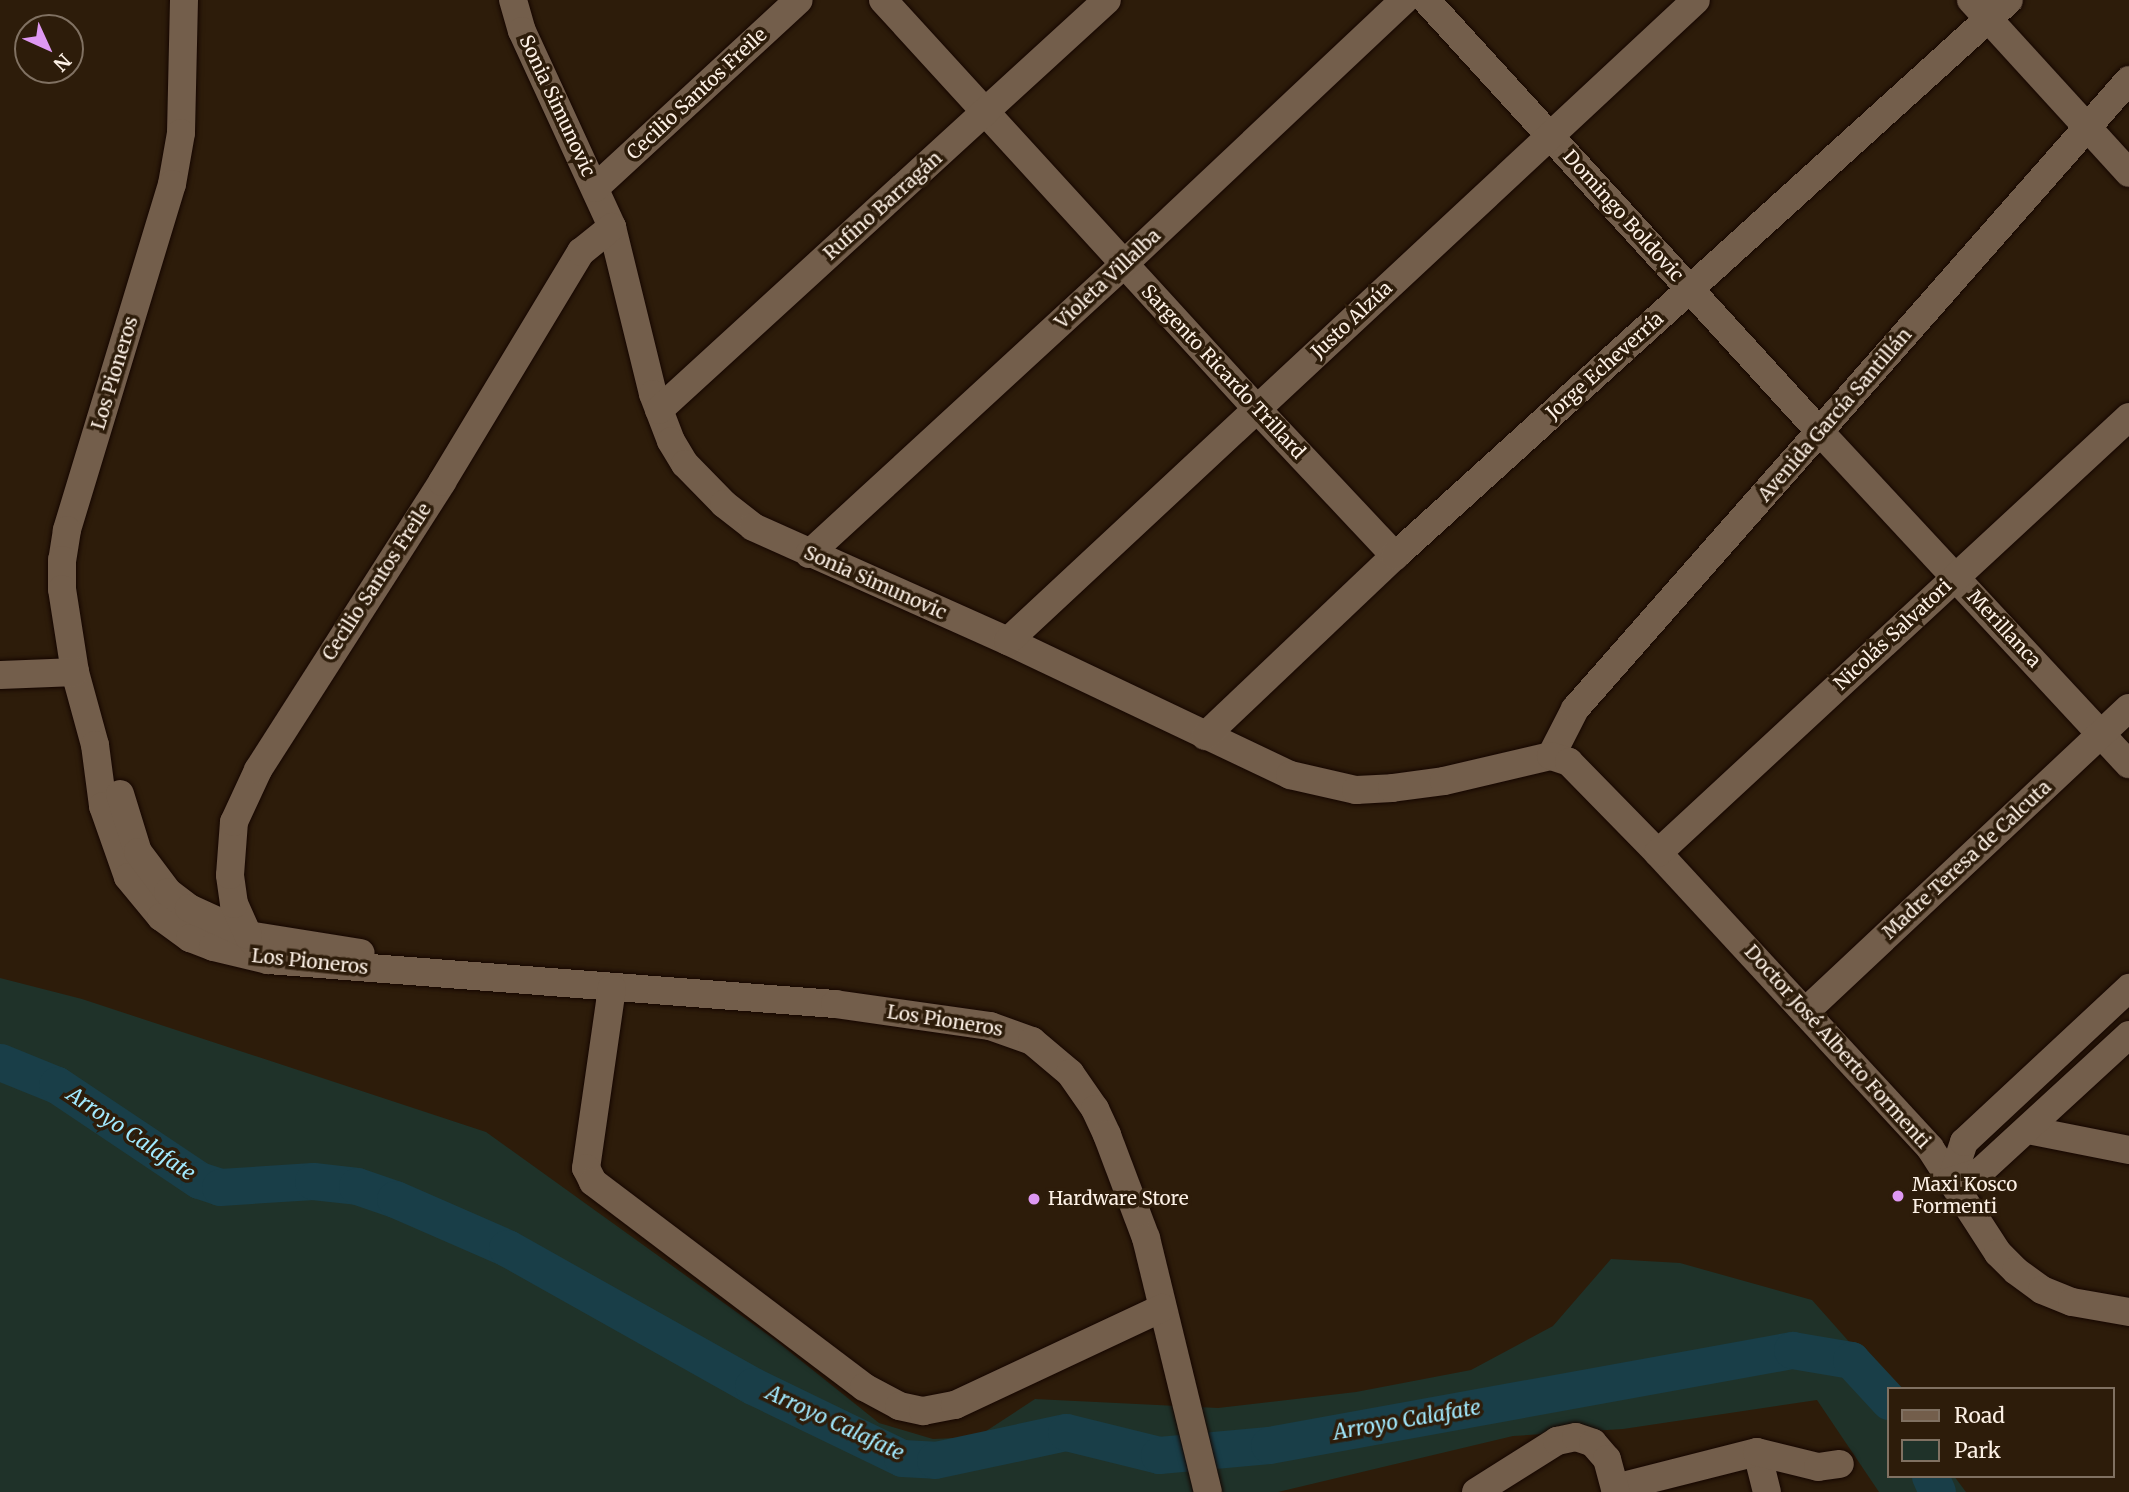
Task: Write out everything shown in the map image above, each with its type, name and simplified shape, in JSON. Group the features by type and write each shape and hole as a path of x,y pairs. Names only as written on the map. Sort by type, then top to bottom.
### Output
{"street":[{"name":"Los Pioneros","path":"184,0 181,122 172,184 66,530 63,550 62,589 75,672 95,745 103,806 115,846 136,889 161,917 190,938 213,947 268,960 835,1004 990,1026 1032,1041 1070,1073 1095,1109 1146,1238 1208,1492"},
{"name":"Sonia Simunovic","path":"513,0 522,31 612,227 659,410 671,441 685,464 724,504 753,527 1008,641 1290,775 1356,790 1444,781 1551,756"},
{"name":"Cecilio Santos Freile","path":"595,188 799,0"},
{"name":"Sargento Ricardo Trillard","path":"883,0 1395,556"},
{"name":"Rufino Barragán","path":"659,410 1107,0"},
{"name":"Violeta Villalba","path":"809,554 1124,264 1404,0"},
{"name":"Domingo Boldovic","path":"1426,0 1821,432"},
{"name":"Justo Alzúa","path":"1008,641 1696,0"},
{"path":"1990,6 2087,128 2129,173"},
{"name":"Jorge Echeverría","path":"1205,736 1395,556 1690,290 1990,6"},
{"name":"Avenida García Santillán","path":"1551,756 1575,709 2129,80"},
{"name":"Cecilio Santos Freile","path":"268,960 248,935 234,904 230,875 234,822 258,770 442,482 581,252 612,227"},
{"name":"Nicolás Salvatori","path":"1658,853 2129,417"},
{"name":"Merillanca","path":"1821,432 2129,764"},
{"path":"0,675 75,672"},
{"name":"Madre Teresa de Calcuta","path":"1805,1012 2129,708"},
{"name":"Los Pioneros","path":"95,745 116,782 138,852 153,874 189,908 248,935 382,957 406,970"},
{"name":"Doctor José Alberto Formenti","path":"1551,756 1569,762 1658,853 1930,1148 1998,1253 2016,1271 2042,1290 2072,1302 2129,1312"},
{"path":"612,988 586,1168 593,1182 864,1387 899,1406 923,1410 955,1405 1162,1308"},
{"path":"1951,1181 1964,1142 2129,988"},
{"path":"1951,1181 1981,1171 2129,1035"},
{"path":"2028,1130 2129,1150"},
{"path":"1476,1492 1557,1441 1576,1437 1593,1443 1607,1459 1616,1490 1757,1452 1818,1467 1840,1464"},
{"path":"1757,1452 1767,1492"}],"green space":[{"path":"0,978 82,999 486,1132 774,1339 879,1423 933,1439 977,1437 1035,1399 1218,1408 1356,1392 1471,1370 1553,1326 1611,1259 1680,1263 1812,1300 1889,1387 1888,1478 1956,1478 1966,1492 1879,1492 1817,1400 1623,1429 1513,1436 1278,1492 0,1492"}],"waterway":[{"name":"Arroyo Calafate","path":"0,1062 57,1085 199,1180 220,1187 313,1181 357,1186 395,1199 507,1248 753,1386 902,1458 935,1460 1066,1432 1159,1455 1269,1445 1792,1350 1851,1360 1888,1400"},
{"name":"Arroyo Calafate","path":"1931,1478 1937,1492"}],"place":[{"name":"Maxi Kosco Formenti","path":"1898,1196"},
{"name":"Hardware Store","path":"1034,1199"}]}
